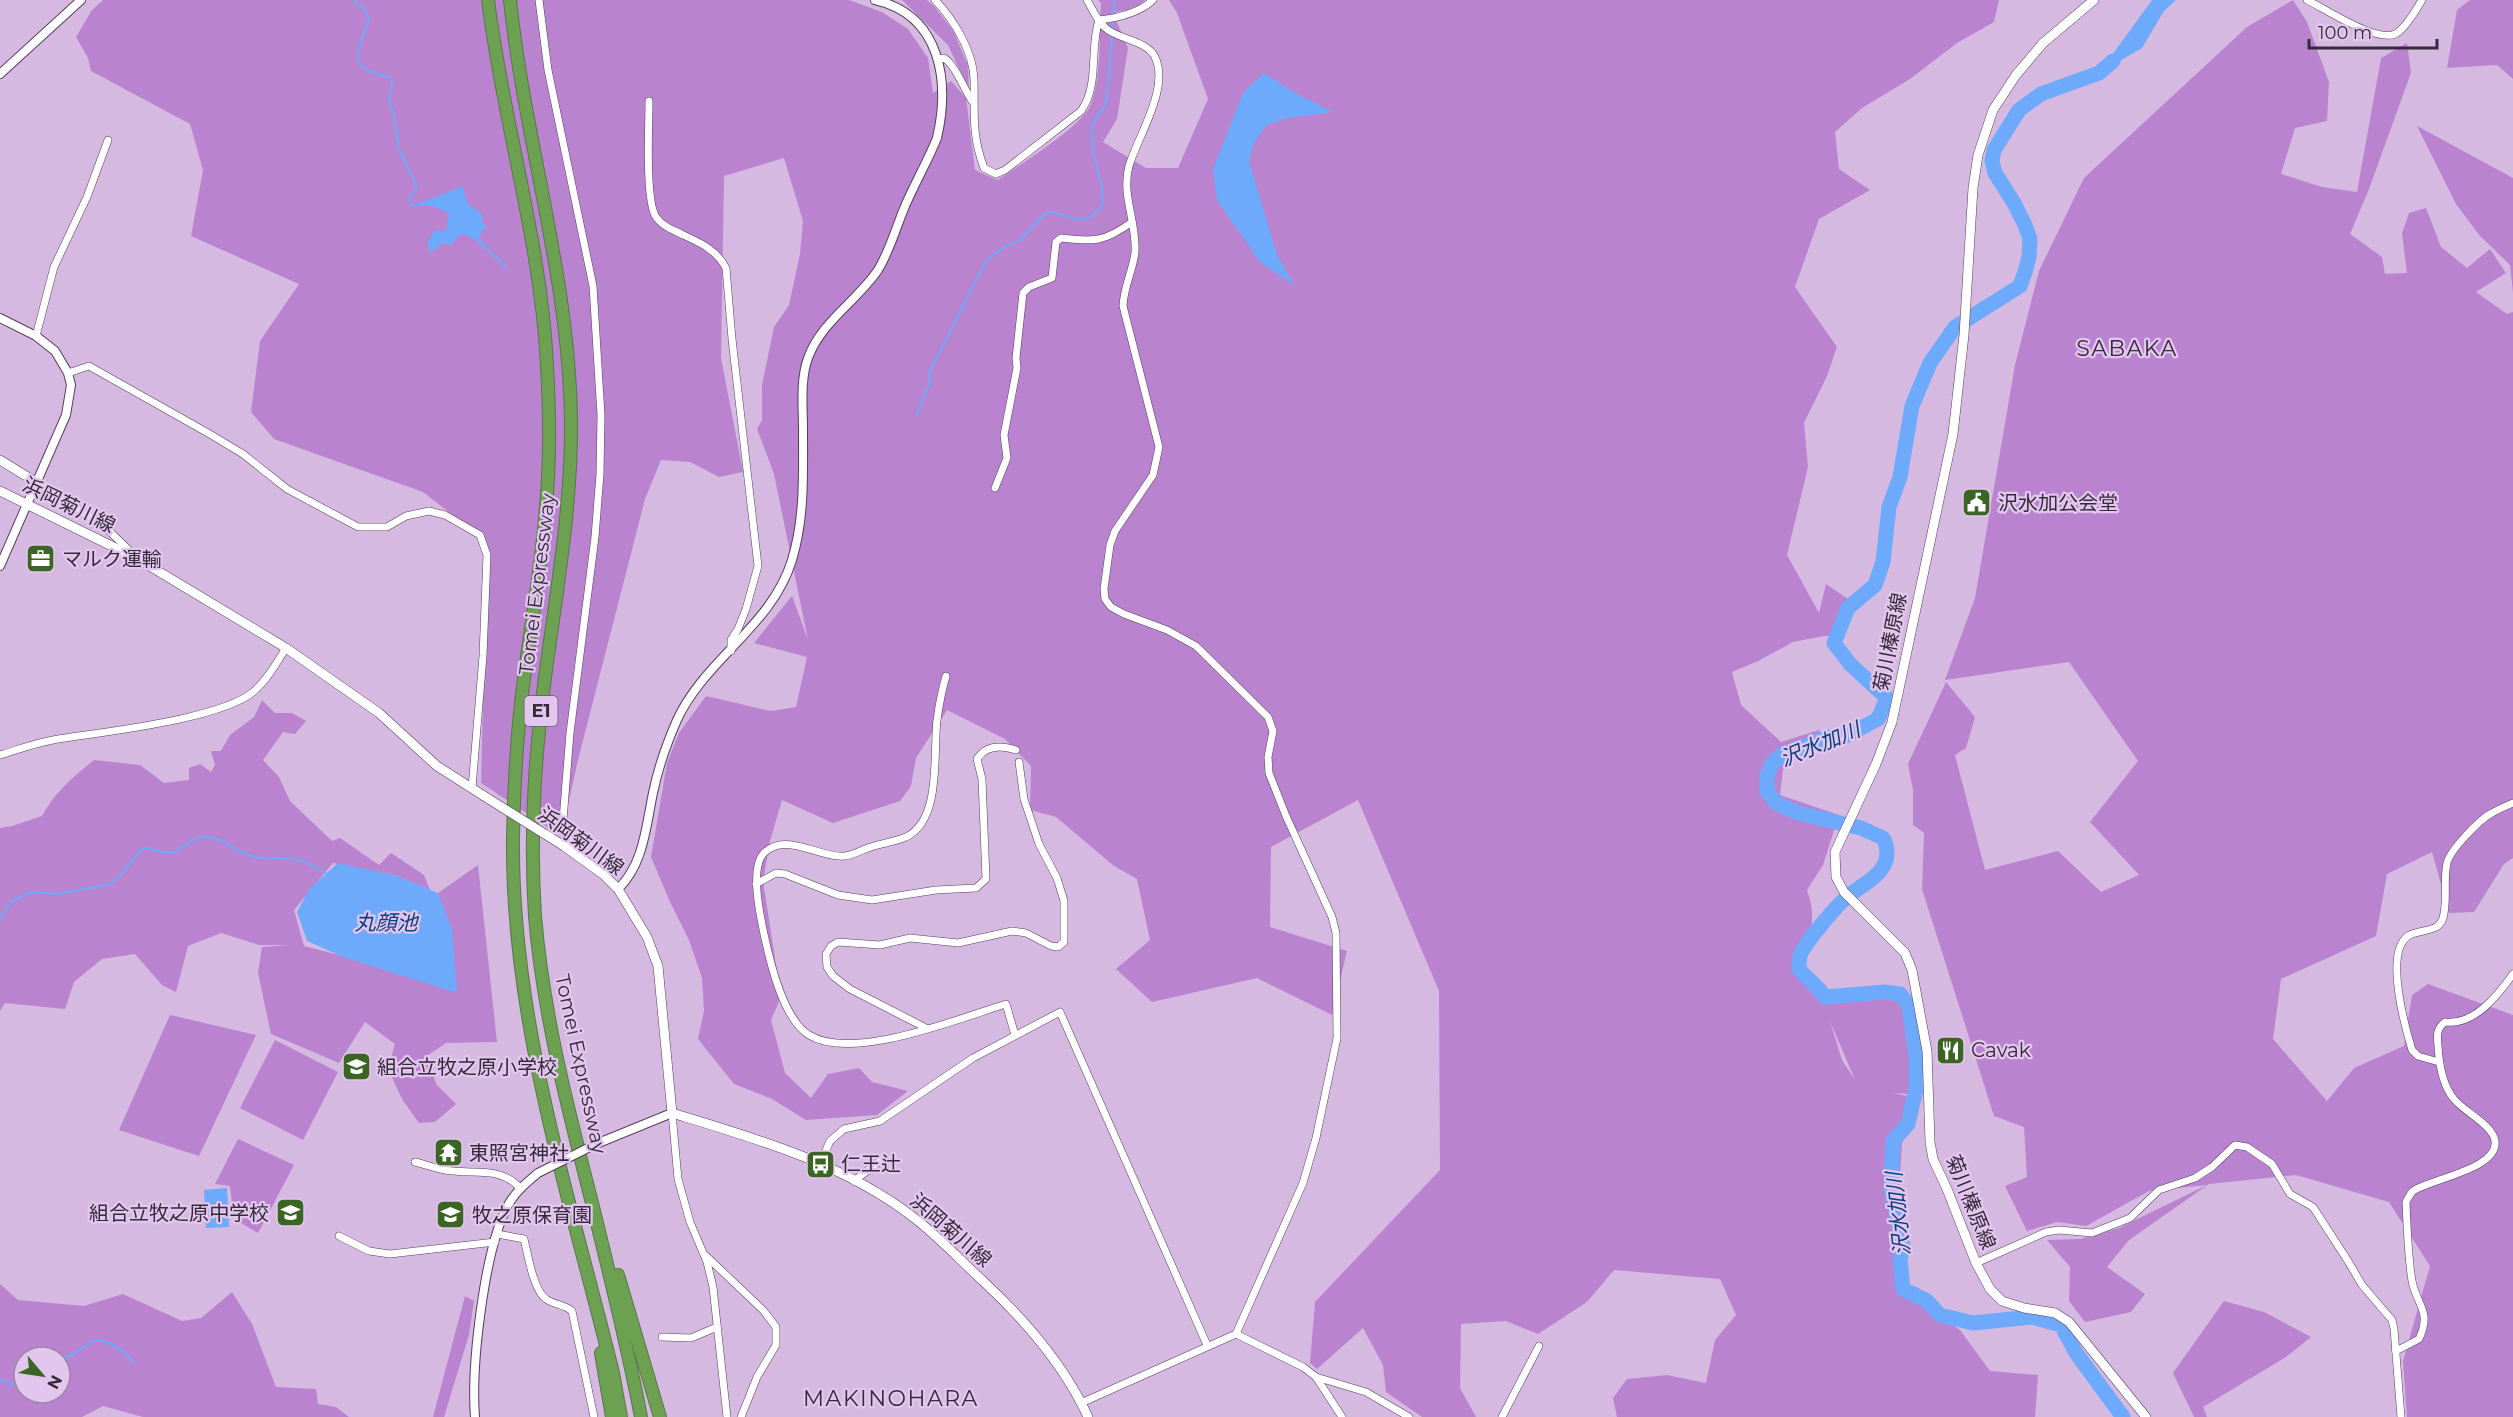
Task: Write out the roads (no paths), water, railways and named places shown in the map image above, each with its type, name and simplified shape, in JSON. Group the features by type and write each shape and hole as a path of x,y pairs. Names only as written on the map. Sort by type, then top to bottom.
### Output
{"highway":[{"name":"Tomei Expressway","path":"488,0 500,79 540,294 547,361 549,413 548,477 544,521 516,764 513,840 519,953 536,1054 621,1417"},
{"name":"Tomei Expressway","path":"510,0 523,89 564,311 571,427 566,528 535,775 532,852 535,915 552,1045 623,1326 641,1417"},
{"path":"590,1195 618,1276 660,1417"},
{"path":"594,1294 612,1417"}],"main road":[{"name":"菊川榛原線","path":"2094,0 2043,43 2016,75 1993,110 1978,155 1973,188 1964,335 1953,434 1898,696 1886,741 1835,852 1836,877 1844,892 1893,939 1905,953 1912,970 1927,1052 1930,1142 1933,1159 1976,1263 1990,1289 2002,1301 2024,1308 2055,1313 2069,1322 2146,1417"},
{"path":"0,460 36,482"},
{"name":"浜岡菊川線","path":"0,491 29,503 138,559 286,648 363,701 437,766 564,846 618,889 647,937 658,966 672,1113 778,1147 820,1164 854,1181 912,1216 998,1295 1049,1353 1088,1417"}],"street":[{"path":"0,74 81,0"},
{"path":"539,0 548,70 593,286 598,337 601,415 600,474 595,537 570,733 563,820 572,849 583,860"},
{"path":"618,889 625,882 636,862 644,840 661,765 689,698 708,672 731,651 768,608 792,560 802,516 803,398 808,359 824,330 879,268 930,156 942,119 939,59 929,36 906,13 875,0"},
{"path":"935,0 957,26 964,41 974,77 973,123 984,168 996,174 1005,170 1081,111 1092,87 1094,35 1099,20"},
{"path":"1081,1403 1236,1334 1303,1183 1312,1155 1337,1038 1336,933 1332,917 1269,773 1268,757 1273,731 1268,717 1196,646 1167,630 1124,614 1111,607 1105,599 1104,589 1110,544 1115,531 1153,475 1159,447 1123,306 1124,288 1135,254 1126,189 1129,166 1140,141 1158,85 1159,71 1155,56 1145,46 1108,30 1087,0"},
{"path":"1099,20 1119,18 1153,0"},
{"path":"2307,0 2357,26 2387,36 2397,33 2422,0"},
{"path":"939,59 944,58 952,62 961,84 972,101"},
{"path":"649,101 650,200 656,217 667,227 710,248 721,258 726,268 758,566 746,609 731,639 731,651"},
{"path":"36,336 54,267 87,197 108,140"},
{"path":"995,488 1007,458 1004,435 1017,368 1023,293 1029,287 1052,278 1056,242 1061,238 1086,241 1110,237 1132,222"},
{"path":"0,318 36,336 54,351 68,373 71,385 66,415 0,566"},
{"path":"68,373 89,366 120,382 243,454 287,489 358,527 387,527 406,516 429,511 445,515 480,535 487,555 483,656 472,788"},
{"path":"36,482 103,525 138,559"},
{"path":"0,754 50,741 144,725 216,709 252,692 273,669 286,648"},
{"path":"946,676 937,722 935,775 927,812 916,831 892,842 844,856 787,844 771,848 761,856 756,884 757,903 776,980 798,1024 808,1035 823,1041 873,1042 895,1039 1006,1004 1015,1035"},
{"path":"756,884 776,873 784,874 838,895 872,900 936,890 976,888 986,879 982,779 977,759 990,747 1003,746 1016,750"},
{"path":"926,1028 850,989 833,976 827,967 825,954 831,946 838,942 880,945 910,938 958,943 1012,931 1026,933 1051,946 1058,946 1064,942 1064,901 1057,878 1039,844 1024,799 1019,762"},
{"path":"2439,1062 2418,1056 2412,1050 2396,970 2397,954 2403,941 2409,935 2437,928 2443,920 2447,862 2454,850 2490,813 2513,803"},
{"path":"2396,1351 2419,1338 2425,1320 2424,1308 2412,1284 2406,1202 2411,1192 2425,1185 2447,1179 2488,1159 2493,1152 2495,1142 2490,1131 2453,1099 2446,1086 2439,1062 2437,1035 2439,1027 2445,1022 2457,1024 2465,1021 2499,994 2513,974"},
{"path":"820,1164 830,1141 836,1134 844,1129 880,1121 966,1062 1060,1012 1207,1346"},
{"path":"475,1417 480,1328 487,1276 496,1238 508,1206 520,1188 538,1173 596,1144 672,1113 678,1179 713,1287 727,1417"},
{"path":"1976,1263 2046,1232 2059,1230 2092,1233 2130,1218 2159,1190 2195,1178 2212,1167 2235,1145 2247,1148 2272,1164 2290,1194 2313,1207 2362,1285 2392,1320 2401,1417"},
{"path":"854,1181 880,1161"},
{"path":"415,1162 451,1171 493,1173 511,1178 520,1188"},
{"path":"339,1236 369,1251 390,1254 496,1238 524,1239 538,1290 543,1298 567,1306 572,1311 594,1417"},
{"path":"703,1254 763,1310 776,1327 776,1345 757,1377 741,1417"},
{"path":"662,1337 692,1338 717,1326"},
{"path":"1236,1334 1303,1367 1316,1377 1324,1386 1342,1417"},
{"path":"1502,1417 1539,1346"},
{"path":"1316,1377 1366,1392 1409,1417"}],"water":[{"path":"2152,0 2176,0 2164,11 2142,48 2099,73"},
{"path":"1264,73 1295,93 1333,112 1288,118 1267,125 1254,143 1249,161 1277,255 1295,286 1260,262 1217,200 1213,169 1243,93"},
{"path":"463,186 467,203 482,214 482,222 486,227 479,239 487,246 484,249 477,241 464,234 458,236 452,245 442,243 429,252 428,241 435,230 446,231 449,214 435,207 418,204"},
{"name":"丸顔池","path":"338,863 397,876 438,893 452,930 457,993 343,957 307,941 297,912 310,888"},
{"path":"227,1188 229,1227 206,1228 204,1190"}],"waterway":[{"path":"354,0 369,18 359,48 360,63 374,73 390,77 392,82 389,103 393,111 399,149 417,187 409,200 412,205 420,205"},
{"path":"1112,29 1115,0"},
{"path":"917,414 930,382 929,373 986,261 1004,247 1019,241 1044,214 1051,212 1081,220 1091,217 1100,209 1103,200 1102,187 1093,152 1092,127 1104,108 1107,97 1112,35"},
{"name":"沢水加川","path":"2113,61 2099,73 2041,94 2019,110 1994,150 1992,161 1995,173 2014,203 2030,239 2025,272 2020,286 1955,327 1930,363 1912,406 1900,477 1889,507 1883,562 1875,585 1848,608 1834,643 1850,664 1887,698 1878,719 1846,736 1828,737 1781,755 1771,765 1767,778 1767,791 1776,803 1798,813 1861,828 1883,838 1886,844 1887,858 1881,870 1835,908 1802,951 1799,969 1825,997 1885,992 1900,994 1909,1005 1916,1057 1916,1089 1908,1124 1893,1141 1891,1187 1903,1247 1900,1260 1903,1289 1927,1301 1940,1315 1973,1323 2032,1317 2061,1325 2076,1353 2123,1417"},
{"path":"484,246 506,267"},
{"path":"0,920 11,902 31,892 57,894 108,885 120,876 143,848 170,853 202,837 218,840 254,857 298,860 327,874"},
{"path":"72,1354 101,1340 114,1346 134,1362"},
{"path":"0,1379 12,1384"}],"place":[{"name":"沢水加公会堂","path":"1977,503"},
{"name":"マルク運輸","path":"41,559"},
{"name":"Cavak","path":"1950,1050"},
{"name":"組合立牧之原小学校","path":"356,1067"},
{"name":"東照宮神社","path":"448,1153"},
{"name":"仁王辻","path":"820,1164"},
{"name":"組合立牧之原中学校","path":"290,1213"},
{"name":"牧之原保育園","path":"451,1215"}],"district":[{"name":"SABAKA","path":"2127,348"},
{"name":"MAKINOHARA","path":"891,1398"}]}
